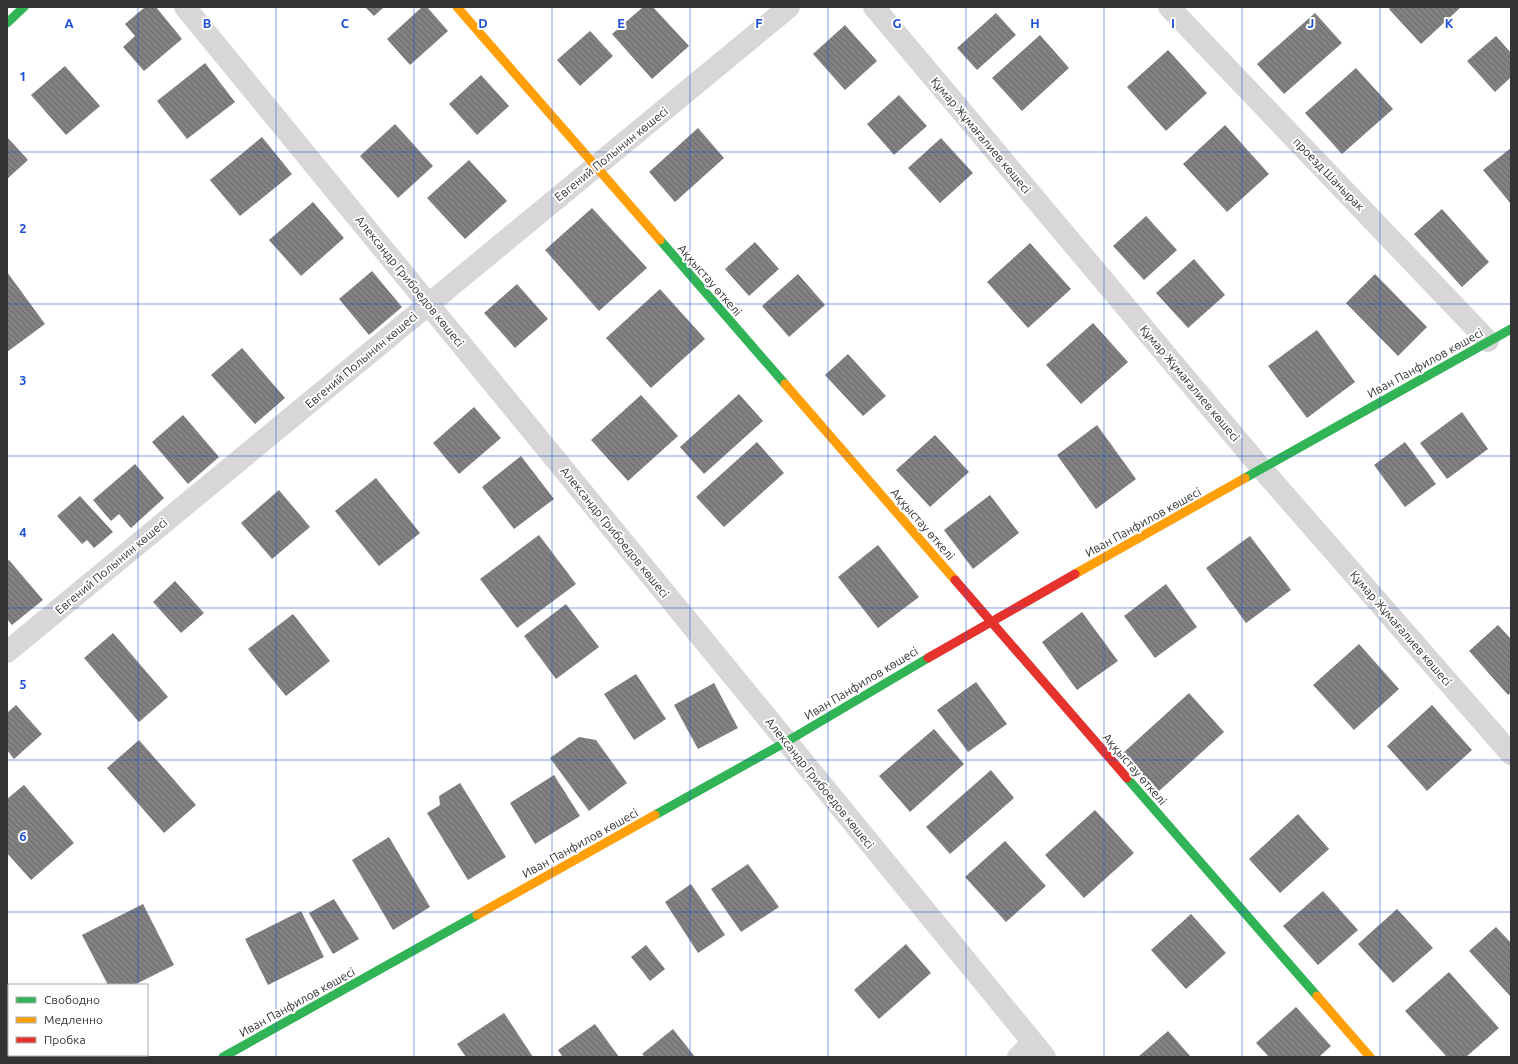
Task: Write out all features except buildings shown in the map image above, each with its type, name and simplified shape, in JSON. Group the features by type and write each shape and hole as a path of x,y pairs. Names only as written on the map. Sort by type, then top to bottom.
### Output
{"street":[{"path":"7,23 24,7"},
{"name":"Александр Грибоедов көшесі","path":"185,7 786,742 1032,1052"},
{"name":"Аққыстау өткелі","path":"456,7 1370,1057"},
{"name":"Евгений Полынин көшесі","path":"7,652 789,7"},
{"name":"Құмар Жұмағалиев көшесі","path":"874,7 1262,469 1511,754"},
{"name":"проезд Шанырак","path":"1169,7 1488,341"},
{"name":"Иван Панфилов көшесі","path":"223,1057 786,742 991,620 1511,329"}],"traffic: fast":[{"path":"7,23 24,7"},
{"path":"660,240 785,384"},
{"path":"1245,478 1511,329"},
{"path":"655,815 786,742 928,658"},
{"path":"1127,778 1317,996"},
{"path":"223,1057 477,915"}],"traffic: slow":[{"path":"457,7 660,240"},
{"path":"785,384 955,580"},
{"path":"1075,574 1245,478"},
{"path":"477,915 655,815"},
{"path":"1317,996 1370,1057"}],"traffic: jam":[{"path":"928,658 1075,574"},
{"path":"955,580 1127,778"}]}
